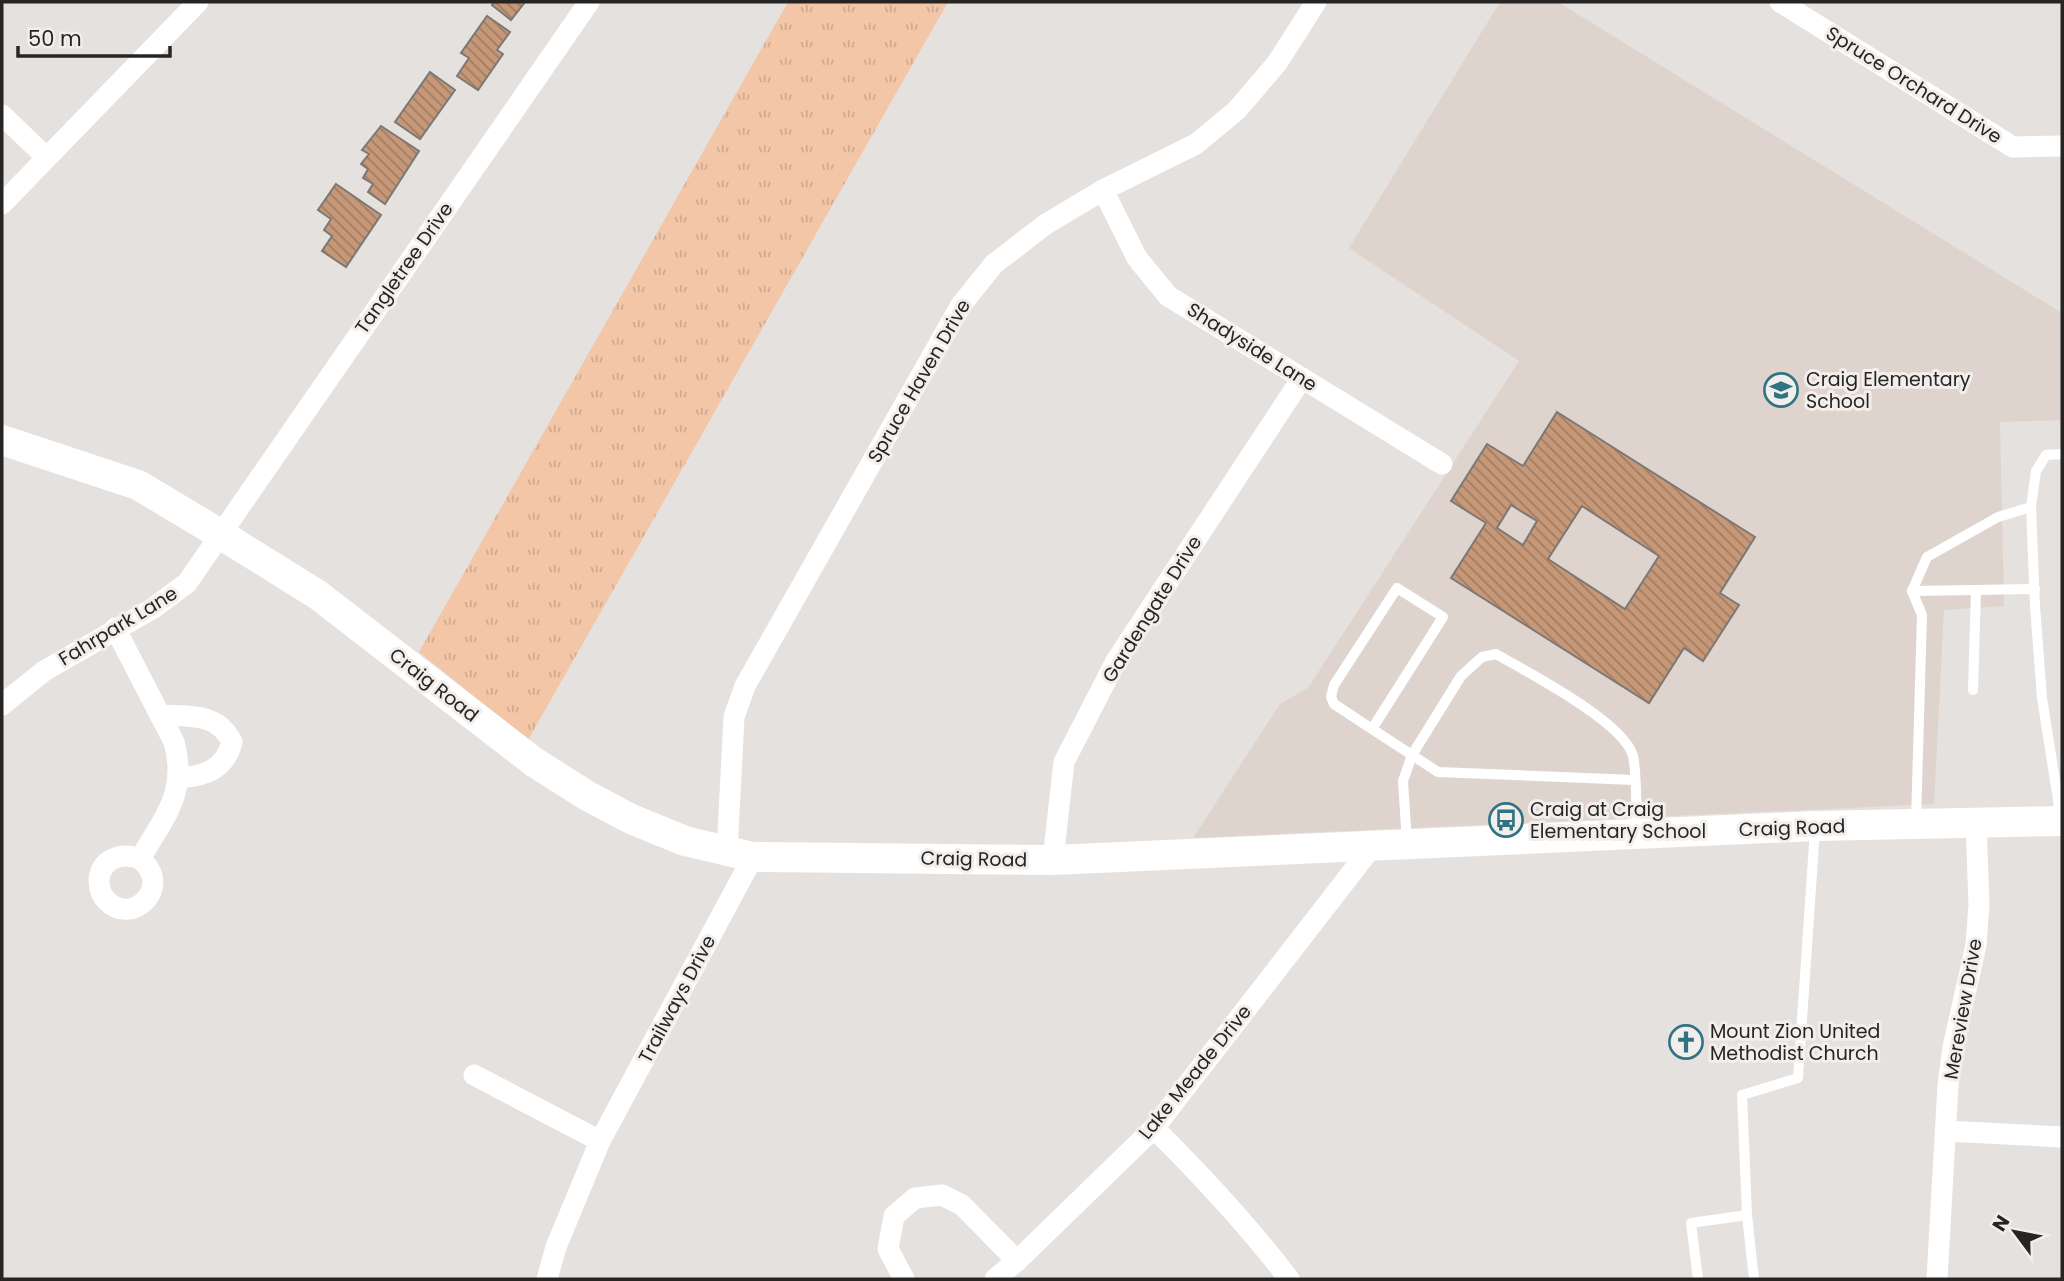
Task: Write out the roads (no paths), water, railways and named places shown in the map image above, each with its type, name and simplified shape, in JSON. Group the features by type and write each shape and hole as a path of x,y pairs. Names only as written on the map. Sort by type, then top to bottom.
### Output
{"main road":[{"name":"Craig Road","path":"2,440 138,485 318,594 515,747 567,784 631,819 685,841 740,855 1053,860 1815,826 2062,821"}],"street":[{"path":"2,204 198,2"},
{"name":"Tangletree Drive","path":"220,534 589,2"},
{"name":"Spruce Orchard Drive","path":"1780,2 2013,147 2062,146"},
{"name":"Spruce Haven Drive","path":"740,855 734,717 746,686 961,304 994,264 1046,224 1103,190 1196,144 1237,110 1277,63 1305,5"},
{"path":"2,115 47,157"},
{"name":"Shadyside Lane","path":"1103,190 1137,258 1168,296 1442,464"},
{"name":"Gardengate Drive","path":"1053,860 1064,762 1116,661 1302,378"},
{"name":"Fahrpark Lane","path":"2,705 44,671 152,608 187,583 220,534"},
{"path":"115,628 174,742 179,758 178,790 140,859"},
{"path":"160,715 203,718 217,722 226,730 232,742 228,757 215,769 194,777 179,778"},
{"name":"Mereview Drive","path":"1937,1279 1953,1047 1976,945 1979,905 1976,823"},
{"name":"Lake Meade Drive","path":"995,1279 1154,1128 1374,844"},
{"name":"Trailways Drive","path":"547,1279 556,1247 600,1141 740,855"},
{"path":"474,1075 600,1141"},
{"path":"1154,1128 1246,1225 1289,1279"},
{"path":"1946,1131 2062,1137"},
{"path":"904,1279 888,1249 894,1216 915,1198 942,1195 962,1205 1017,1261"}],"lane":[{"path":"2062,454 2046,455 2035,471 2031,507 2042,698 2062,821"},
{"path":"1916,825 1922,615 1912,591 1927,557 1998,517 2031,507"},
{"path":"1372,729 1443,617 1396,588 1334,685 1331,697 1334,704 1372,729 1438,772 1634,779"},
{"path":"1912,591 2035,589"},
{"path":"1973,690 1976,590"},
{"path":"1407,845 1403,781 1412,755 1461,676 1482,657 1496,654 1575,700 1623,738 1633,755 1637,835"},
{"path":"1754,1279 1747,1215 1742,1095 1798,1078 1815,826"},
{"path":"1698,1279 1691,1223 1747,1215"}],"place":[{"name":"Craig Elementary School","path":"1781,390"},
{"name":"Craig at Craig Elementary School","path":"1506,820"},
{"name":"Mount Zion United Methodist Church","path":"1686,1042"}]}
